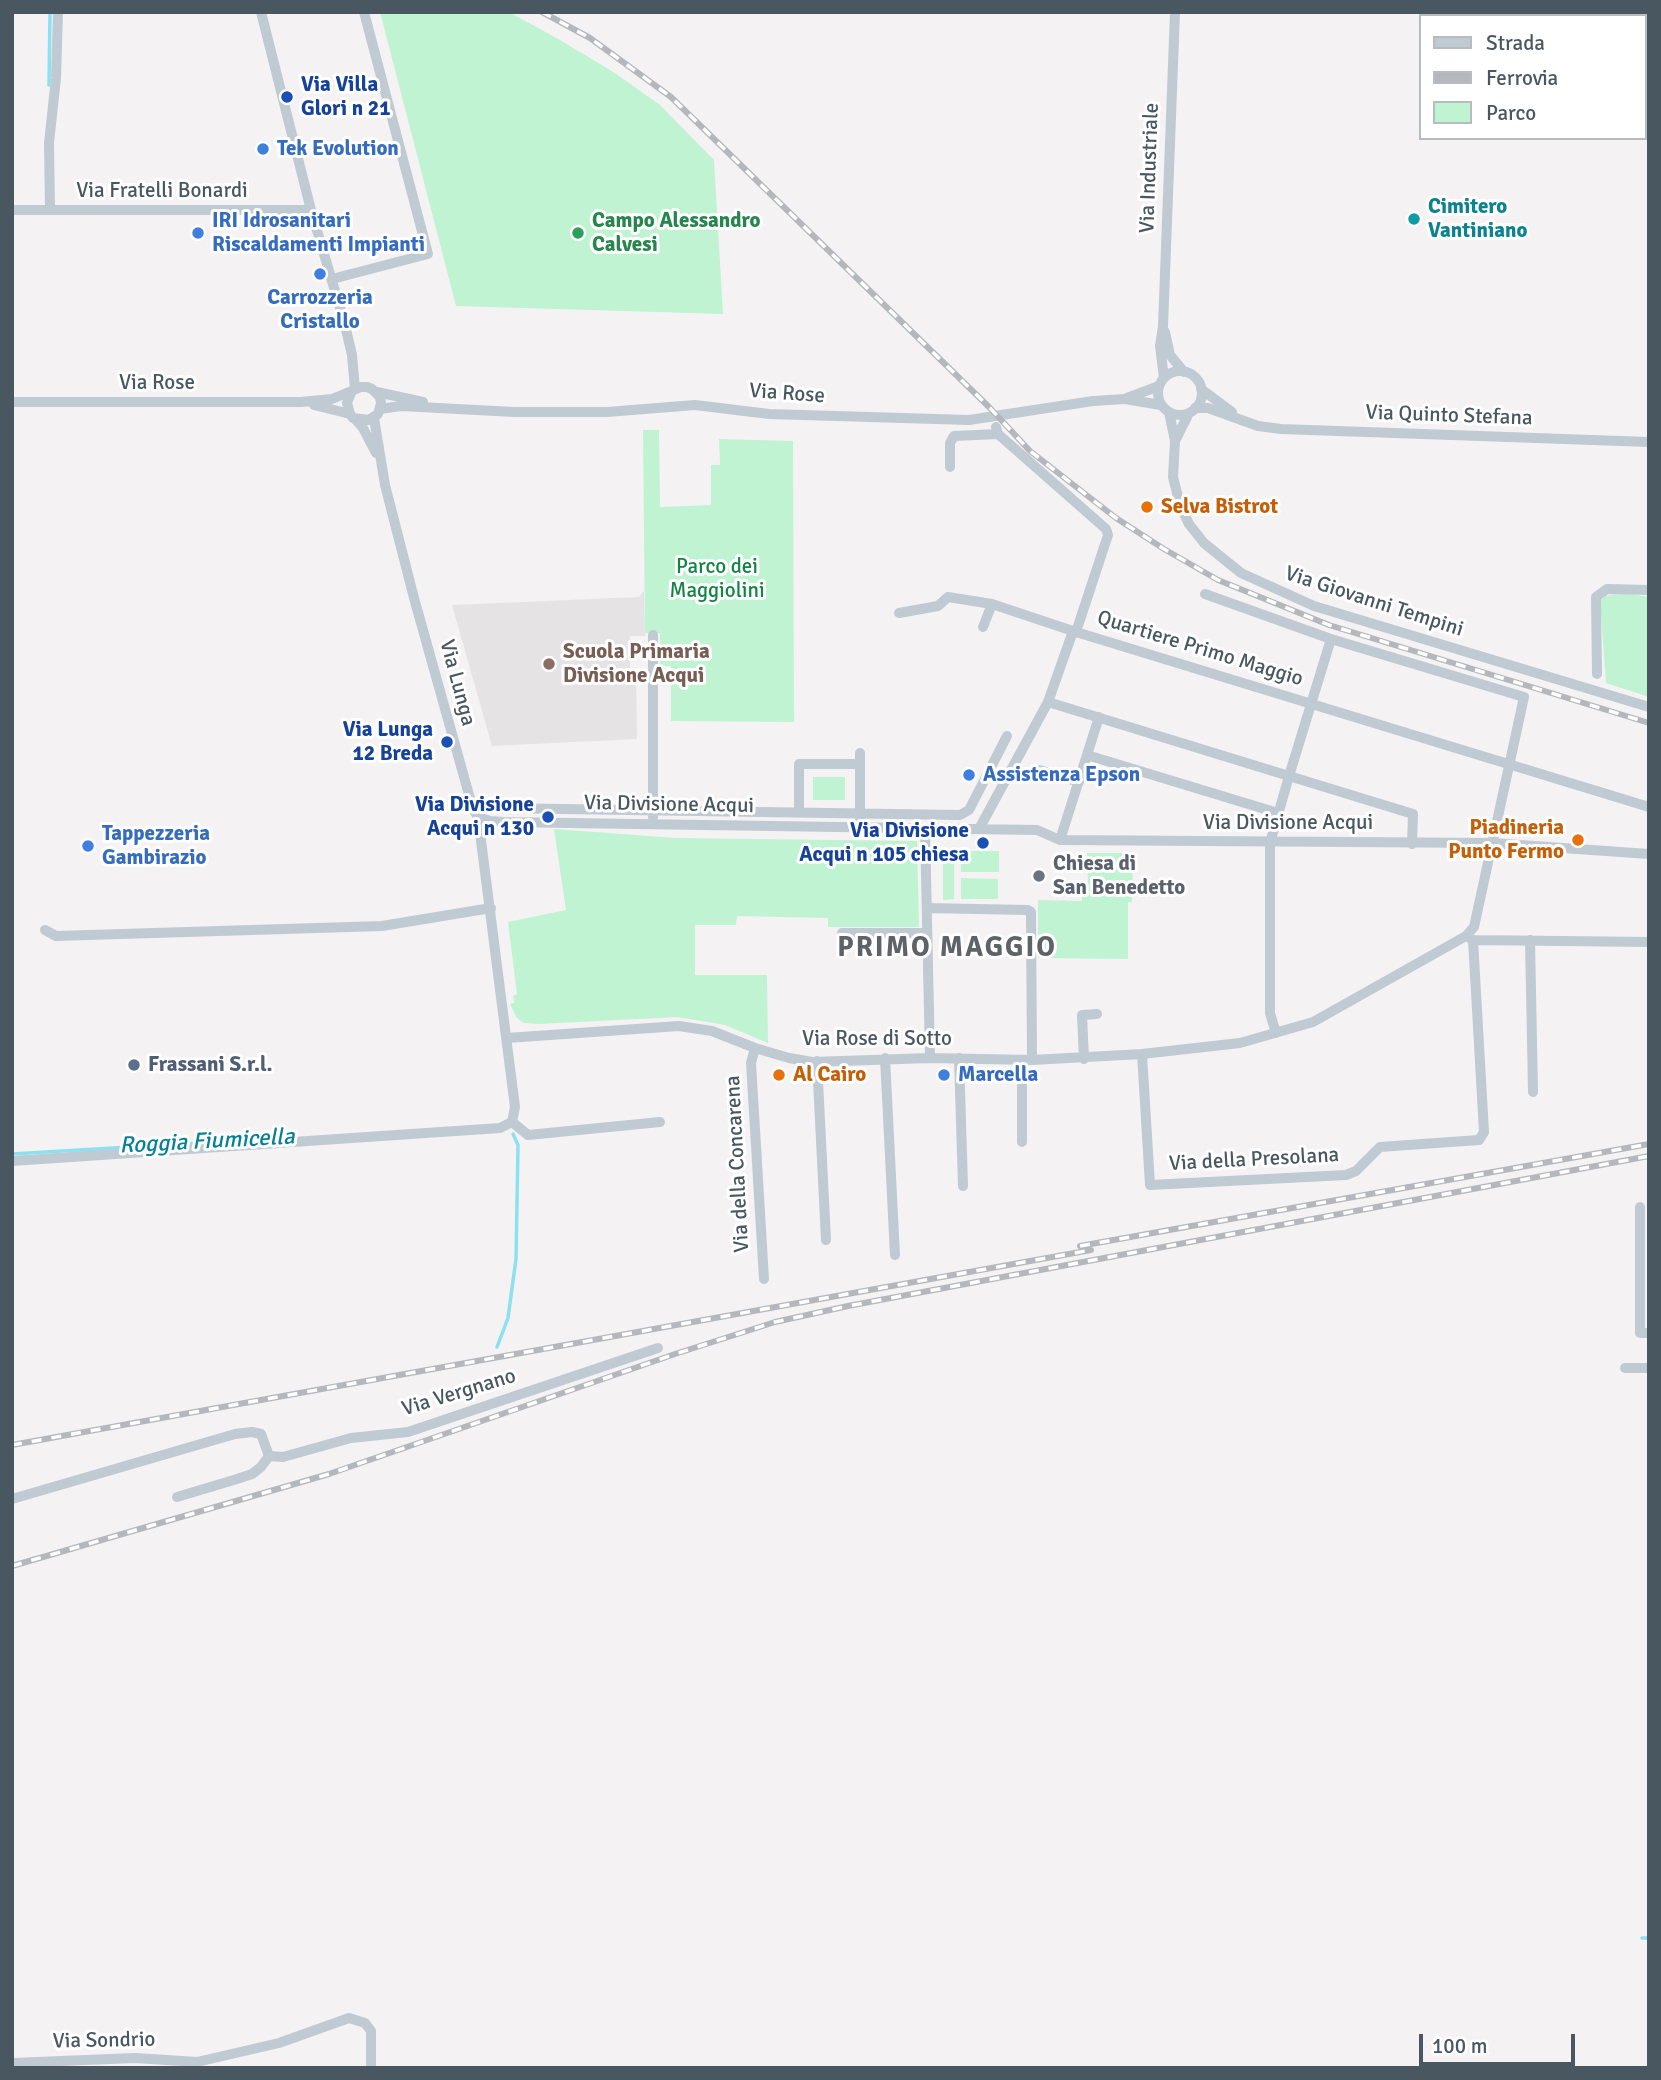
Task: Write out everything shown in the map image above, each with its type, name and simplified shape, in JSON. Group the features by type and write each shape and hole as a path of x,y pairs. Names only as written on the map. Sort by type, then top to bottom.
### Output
{"street":[{"path":"50,210 50,143 58,12"},
{"path":"261,12 311,210 352,355 353,391 347,403 352,416 364,421 377,413 380,397 352,355"},
{"path":"332,279 428,254 364,12"},
{"name":"Via Industriale","path":"1161,382 1160,346 1175,12"},
{"name":"Via Fratelli Bonardi","path":"12,210 311,210"},
{"name":"Via Industriale","path":"1163,326 1170,355 1184,372"},
{"path":"1184,372 1195,378 1201,389 1199,403 1192,411 1182,415 1165,409 1158,396 1161,382 1170,374 1184,372"},
{"name":"Via Rose","path":"377,413 394,406 514,412 607,412 695,405 769,414 969,420 1045,407 1125,399 1161,382"},
{"path":"353,391 367,387 374,391"},
{"name":"Via Quinto Stefana","path":"1201,389 1249,423"},
{"name":"Via Rose","path":"12,402 301,402 332,398 353,391"},
{"name":"Via Rose","path":"374,391 447,408"},
{"name":"Via Rose","path":"1125,399 1165,409"},
{"name":"Via Rose","path":"301,402 331,408 352,416"},
{"name":"Via Giovanni Tempini","path":"1165,409 1175,441 1173,477 1180,505 1189,524 1204,543 1241,573 1314,606 1649,707"},
{"name":"Via Quinto Stefana","path":"1192,411 1217,410 1249,423 1281,429 1649,442"},
{"name":"Via Giovanni Tempini","path":"1175,441 1192,411"},
{"name":"Via Lunga","path":"377,413 381,468"},
{"name":"Via Lunga","path":"352,416 370,440 381,468 439,689 473,809 478,817 508,1038 515,1107 512,1122"},
{"name":"Quartiere Primo Maggio","path":"950,467 950,443 954,436 997,430 1104,525 1108,532 1076,632 1072,634 1048,702 979,829"},
{"path":"1597,674 1595,597 1607,589 1649,590"},
{"path":"1205,594 1331,639 1524,696 1474,927 1469,938"},
{"name":"Quartiere Primo Maggio","path":"899,613 938,606 948,597 992,604 1649,807"},
{"path":"983,627 992,604"},
{"path":"653,635 653,824"},
{"name":"Quartiere Primo Maggio","path":"1276,1033 1270,1013 1270,843 1331,639"},
{"path":"1048,702 1413,814 1412,844"},
{"path":"1060,840 1098,717"},
{"name":"Via Divisione Acqui","path":"497,807 965,814 1007,736"},
{"path":"1087,755 1278,813"},
{"path":"799,813 799,764 860,759 859,827"},
{"path":"993,763 1010,772"},
{"path":"1039,770 1079,782"},
{"path":"929,814 927,933 930,1058"},
{"name":"Via Divisione Acqui","path":"478,817 490,821 1037,830 1060,840 1491,844 1649,854"},
{"path":"46,930 56,936 382,926 491,908"},
{"path":"927,908 1020,909 1031,912 1022,1142"},
{"path":"842,933 927,933"},
{"name":"Via Rose di Sotto","path":"508,1038 679,1026 712,1031 755,1048 789,1058 817,1062 885,1058 1084,1059 1240,1043 1313,1022 1469,938 1649,942"},
{"name":"Via della Presolana","path":"1142,1054 1150,1185 1346,1175 1356,1171 1380,1147 1479,1140 1484,1132 1469,938"},
{"path":"1530,940 1533,1092"},
{"path":"1084,1059 1082,1015 1097,1014"},
{"name":"Via della Concarena","path":"755,1048 751,1063 764,1279"},
{"path":"885,1058 895,1255"},
{"path":"959,1058 963,1186"},
{"path":"817,1062 826,1240"},
{"path":"12,1161 500,1128 512,1122 528,1135 660,1122"},
{"path":"1640,1207 1644,1227 1640,1333 1649,1333"},
{"name":"Via Vergnano","path":"269,1456 283,1457 351,1438 408,1432 658,1348"},
{"path":"1625,1368 1649,1368"},
{"path":"12,1499 235,1434 261,1434 269,1456 252,1474 177,1497"},
{"name":"Via Sondrio","path":"15,2065 135,2058 196,2065 279,2043 349,2018 365,2023 371,2031 371,2068"}],"shaded area":[{"name":"Scuola Primaria Divisione Acqui","path":"644,591 645,636 630,636 630,670 636,671 637,739 492,746 452,605 639,597"}],"green space":[{"name":"Campo Alessandro Calvesi","path":"380,12 509,12 615,73 660,105 714,160 723,314 456,306"},
{"name":"Parco dei Maggiolini","path":"643,430 659,430 660,507 711,505 711,465 720,465 719,439 793,441 794,722 671,721 671,666 660,666 660,633 645,633"},
{"path":"1624,593 1649,597 1649,697 1606,683 1600,601 1606,596"},
{"path":"813,777 845,777 845,800 813,800"},
{"path":"554,829 676,838 917,841 919,927 828,927 828,918 737,916 736,925 695,925 695,975 767,975 768,1043 725,1025 678,1017 524,1023 517,1018 510,1004 514,1003 513,996 517,994 508,922 566,910"},
{"path":"943,851 954,851 954,899 943,900"},
{"path":"961,851 999,851 999,872 961,872"},
{"path":"1087,853 1133,853 1132,902 1128,902 1128,959 1038,958 1038,900 1082,901 1082,882 1088,882"},
{"path":"961,878 998,879 998,899 961,899"}],"waterway":[{"name":"Roggia Fiumicella","path":"49,85 50,12"},
{"name":"Roggia Fiumicella","path":"497,1347 508,1318 516,1259 518,1145 513,1134"},
{"name":"Roggia Fiumicella","path":"12,1154 215,1142"},
{"path":"1642,1938 1649,1938"}],"railway":[{"path":"542,12 590,38 671,97 989,407 1030,451 1116,518 1164,549 1218,580 1329,625 1649,723"},
{"path":"1080,1246 1649,1144"},
{"path":"12,1566 329,1474 775,1322 1649,1156"},
{"path":"12,1445 1091,1250"}],"place":[{"name":"Via Villa Glori n 21","path":"287,97"},
{"name":"Tek Evolution","path":"263,149"},
{"name":"Cimitero Vantiniano","path":"1414,219"},
{"name":"IRI Idrosanitari Riscaldamenti Impianti","path":"198,233"},
{"name":"Campo Alessandro Calvesi","path":"578,233"},
{"name":"Carrozzeria Cristallo","path":"320,274"},
{"name":"Selva Bistrot","path":"1147,507"},
{"name":"Scuola Primaria Divisione Acqui","path":"549,664"},
{"name":"Via Lunga 12 Breda","path":"447,742"},
{"name":"Assistenza Epson","path":"969,775"},
{"name":"Via Divisione Acqui n 130","path":"548,817"},
{"name":"Piadineria Punto Fermo","path":"1578,840"},
{"name":"Via Divisione Acqui n 105 chiesa","path":"983,843"},
{"name":"Tappezzeria Gambirazio","path":"88,846"},
{"name":"Chiesa di San Benedetto","path":"1039,876"},
{"name":"Frassani S.r.l.","path":"134,1065"},
{"name":"Al Cairo","path":"779,1075"},
{"name":"Marcella","path":"944,1075"}],"district":[{"name":"PRIMO MAGGIO","path":"947,949"}]}
